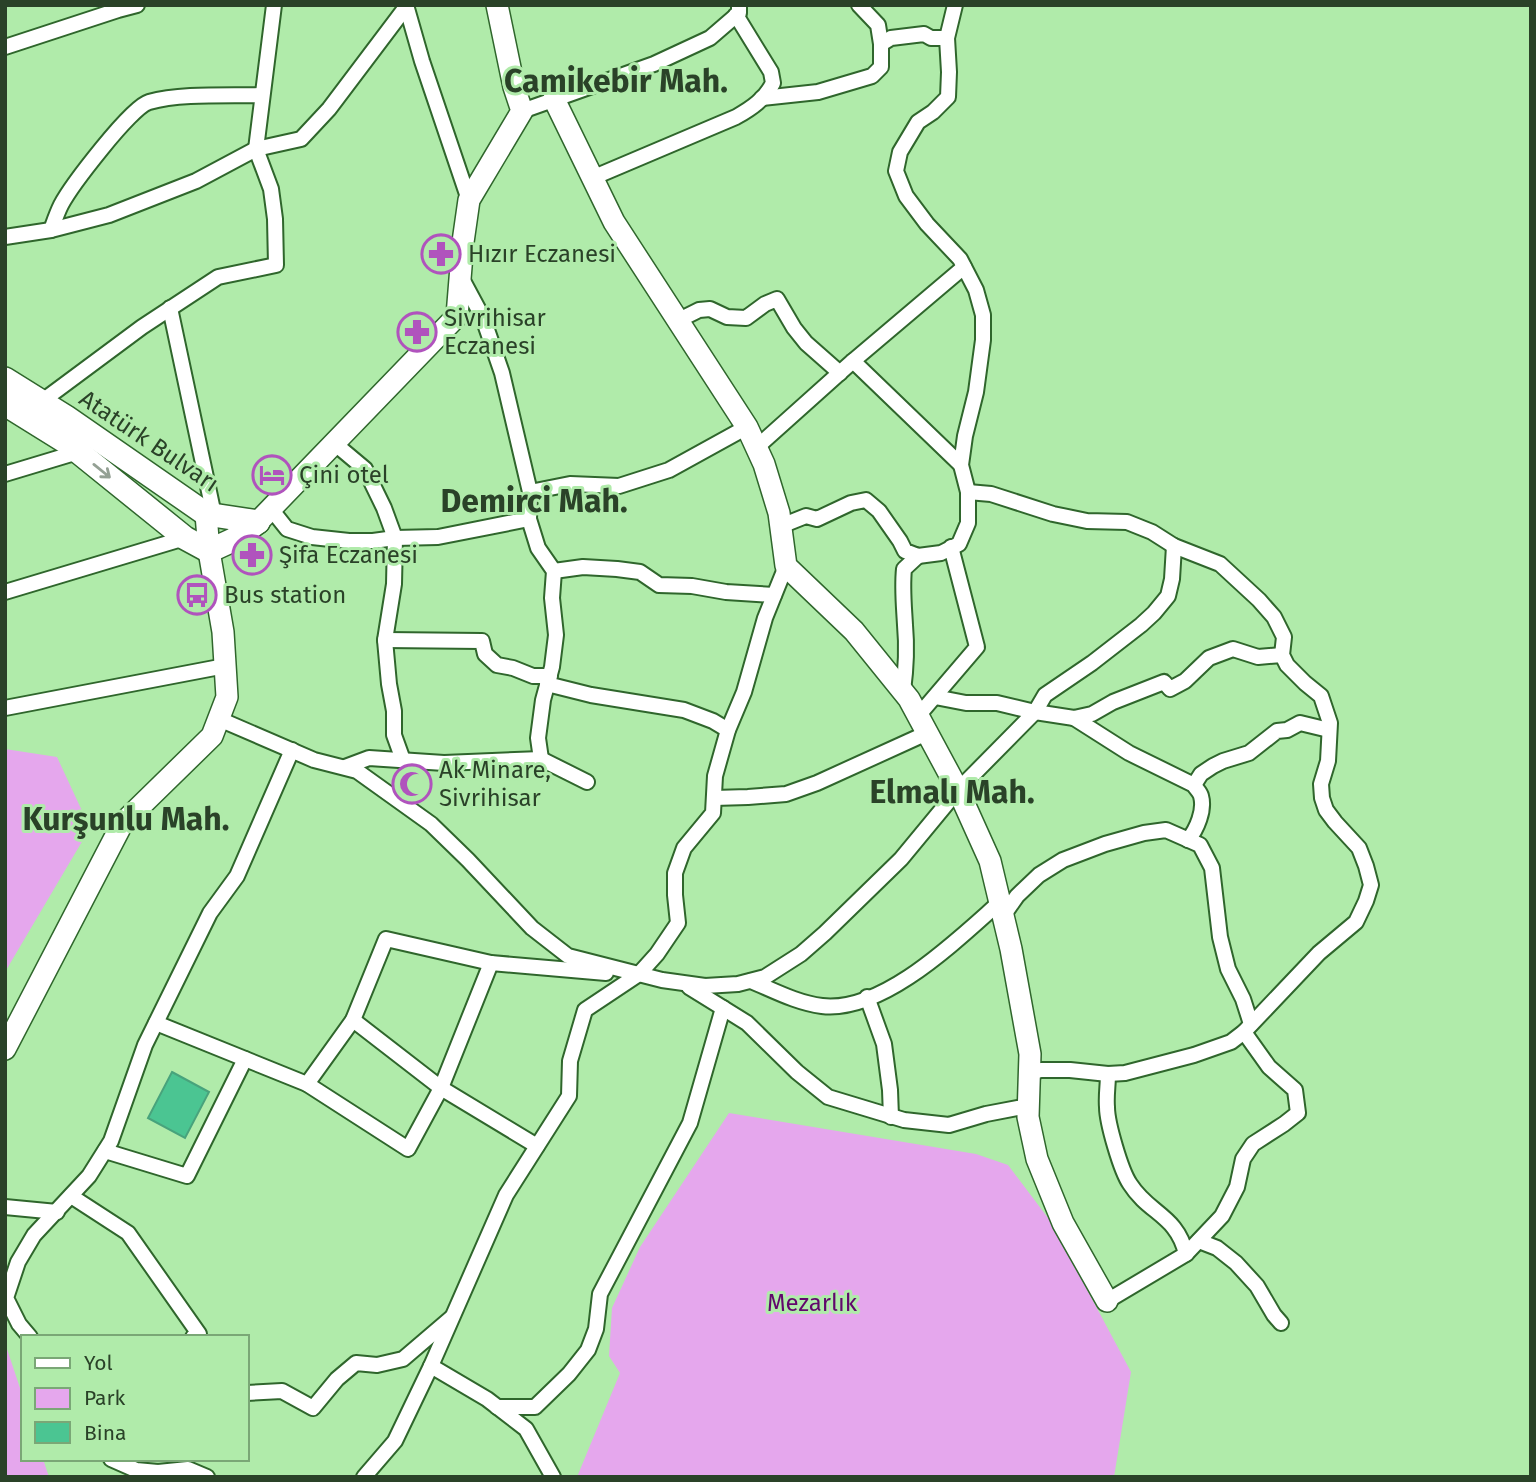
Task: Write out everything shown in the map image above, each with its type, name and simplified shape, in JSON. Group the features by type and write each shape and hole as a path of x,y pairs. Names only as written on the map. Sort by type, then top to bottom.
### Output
{"main road":[{"name":"Atatürk Bulvarı","path":"5,379 41,401 185,538 209,551"},
{"name":"Atatürk Bulvarı","path":"5,404 66,442 86,444 210,514 264,516"},
{"path":"209,551 233,541 264,516"}],"street":[{"path":"5,47 137,5"},
{"path":"41,401 142,327 218,277 276,265 271,189 256,149 274,5"},
{"path":"496,5 522,111"},
{"path":"762,98 818,92 872,76 881,67 878,25 859,5"},
{"path":"781,526 806,516 817,520 851,503 866,500 879,511 905,551 918,556 941,553 959,544 968,523 968,492 961,465 976,392 983,340 983,315 976,290 960,259 927,224 906,196 896,172 900,152 918,122 948,97 947,38 955,5"},
{"path":"406,6 469,200"},
{"path":"5,237 51,230 109,215 196,181 256,149 301,139 329,109 406,6"},
{"path":"529,519 438,537 349,541 312,537 287,529 264,516 457,316 469,200 522,111 654,64 710,38 737,10 771,72 773,83 768,93 753,108 736,117 592,178"},
{"path":"881,44 891,38 924,34 931,38 947,38"},
{"path":"51,230 61,205 85,170 117,130 145,103 176,98 262,95"},
{"path":"364,1477 395,1441 506,1195 569,1096 570,1061 585,1010 639,974 657,954 678,923 675,873 684,849 713,813 715,776 728,730 744,692 754,652 786,566 779,513 757,447 747,427 614,222 554,99"},
{"path":"757,447 964,267"},
{"path":"460,276 483,318 502,373 530,492 529,519 538,548 554,571 552,598 556,635 538,738 541,760"},
{"path":"677,321 699,310 710,309 727,317 746,318 777,299 806,343 840,373"},
{"path":"5,1049 122,824 212,736 227,697 223,632 209,551 210,514 170,309"},
{"path":"853,361 961,465"},
{"path":"530,492 570,484 619,486 669,470 747,427"},
{"path":"334,443 365,469 395,538 394,584 385,640 394,711 394,734 403,760"},
{"path":"5,474 86,444"},
{"path":"968,492 990,494 1053,514 1087,521 1127,522 1152,532 1174,546 1220,564 1258,600 1273,617 1284,636 1282,655 1287,665 1321,696 1330,723 1328,761 1321,784 1322,798 1326,810 1359,848 1371,886 1356,922 1319,953 1231,1042 1125,1073 1060,1070 1029,1073"},
{"path":"5,592 185,538"},
{"path":"219,719 314,760 357,771 430,824 468,860 531,928 568,956 681,983 705,986 738,984 765,977 801,954 825,933 901,859 958,790 1035,712 1045,695 1141,625 1168,596 1174,546"},
{"path":"714,798 786,794 817,783 923,725 935,697 977,647 951,547"},
{"path":"903,691 906,670 902,598 904,569 918,556"},
{"path":"751,981 823,1006 853,1003 867,998 919,971 1001,909 1039,875 1063,860 1105,844 1166,830 1200,845 1212,868 1220,937 1228,969 1243,999 1247,1028 1269,1067 1295,1090 1298,1113 1253,1144 1243,1159 1237,1186 1222,1216 1186,1254 1107,1301 1063,1223 1037,1159 1028,1117 1030,1054 1011,949 1001,909 990,861 958,790 903,691 854,631 786,566"},
{"path":"554,571 583,567 617,569 640,572 659,585 774,595"},
{"path":"385,640 482,641 485,654 497,664 592,695 684,710 728,730"},
{"path":"935,697 966,703 997,703 1074,718 1092,714 1113,702 1164,682 1170,689 1185,681 1209,659 1233,649 1258,657 1282,655"},
{"path":"5,708 225,666"},
{"path":"1074,718 1129,753 1194,785 1201,796 1199,822 1188,840"},
{"path":"1194,785 1201,774 1213,766 1250,753 1277,731 1287,730 1300,723 1329,730"},
{"path":"28,1335 19,1324 6,1297 18,1262 34,1234 89,1176 111,1141 145,1045 210,913 237,876 292,750"},
{"path":"344,767 369,758 444,763 541,760 587,782"},
{"path":"307,1084 353,1020 386,939 491,963 639,974"},
{"path":"156,1023 307,1084 408,1149 441,1087 491,963"},
{"path":"681,983 747,1023 797,1072 828,1097 891,1117 949,1125 1028,1106"},
{"path":"867,998 884,1044 891,1117"},
{"path":"497,1407 535,1406 569,1374 589,1350 596,1329 600,1294 690,1123 723,1008"},
{"path":"353,1020 441,1087 537,1146"},
{"path":"105,1151 187,1176 245,1059"},
{"path":"1108,1074 1107,1108 1111,1130 1129,1184 1148,1205 1174,1225 1183,1240 1186,1254"},
{"path":"71,1196 128,1233 199,1334 197,1335"},
{"path":"5,1207 57,1212"},
{"path":"1199,1241 1217,1248 1236,1263 1257,1286 1281,1323"},
{"path":"248,1393 282,1391 313,1408 337,1379 356,1363 377,1365 403,1359 454,1315"},
{"path":"431,1366 487,1399 526,1429 553,1477"},
{"path":"116,1461 136,1470 158,1472 188,1469 207,1477"}],"green space":[{"path":"5,749 57,757 90,828 5,972"},
{"name":"Mezarlık","path":"729,1113 976,1154 1008,1165 1051,1222 1131,1372 1114,1477 577,1477 620,1373 609,1356 612,1308 640,1247"},
{"path":"5,1343 21,1391 21,1461 44,1461 49,1477 5,1477"}],"building":[{"name":"Ak Minare, Sivrihisar","path":"404,769 427,776 419,800 396,793"},
{"path":"172,1072 209,1092 185,1138 148,1118"}],"place":[{"name":"Hızır Eczanesi","path":"441,254"},
{"name":"Sivrihisar Eczanesi","path":"417,332"},
{"name":"Çini otel","path":"272,475"},
{"name":"Şifa Eczanesi","path":"252,555"},
{"name":"Bus station","path":"197,595"},
{"name":"Ak Minare, Sivrihisar","path":"412,784"}],"district":[{"name":"Camikebir Mah.","path":"616,81"},
{"name":"Demirci Mah.","path":"534,501"},
{"name":"Elmalı Mah.","path":"952,792"},
{"name":"Kurşunlu Mah.","path":"126,819"}]}
